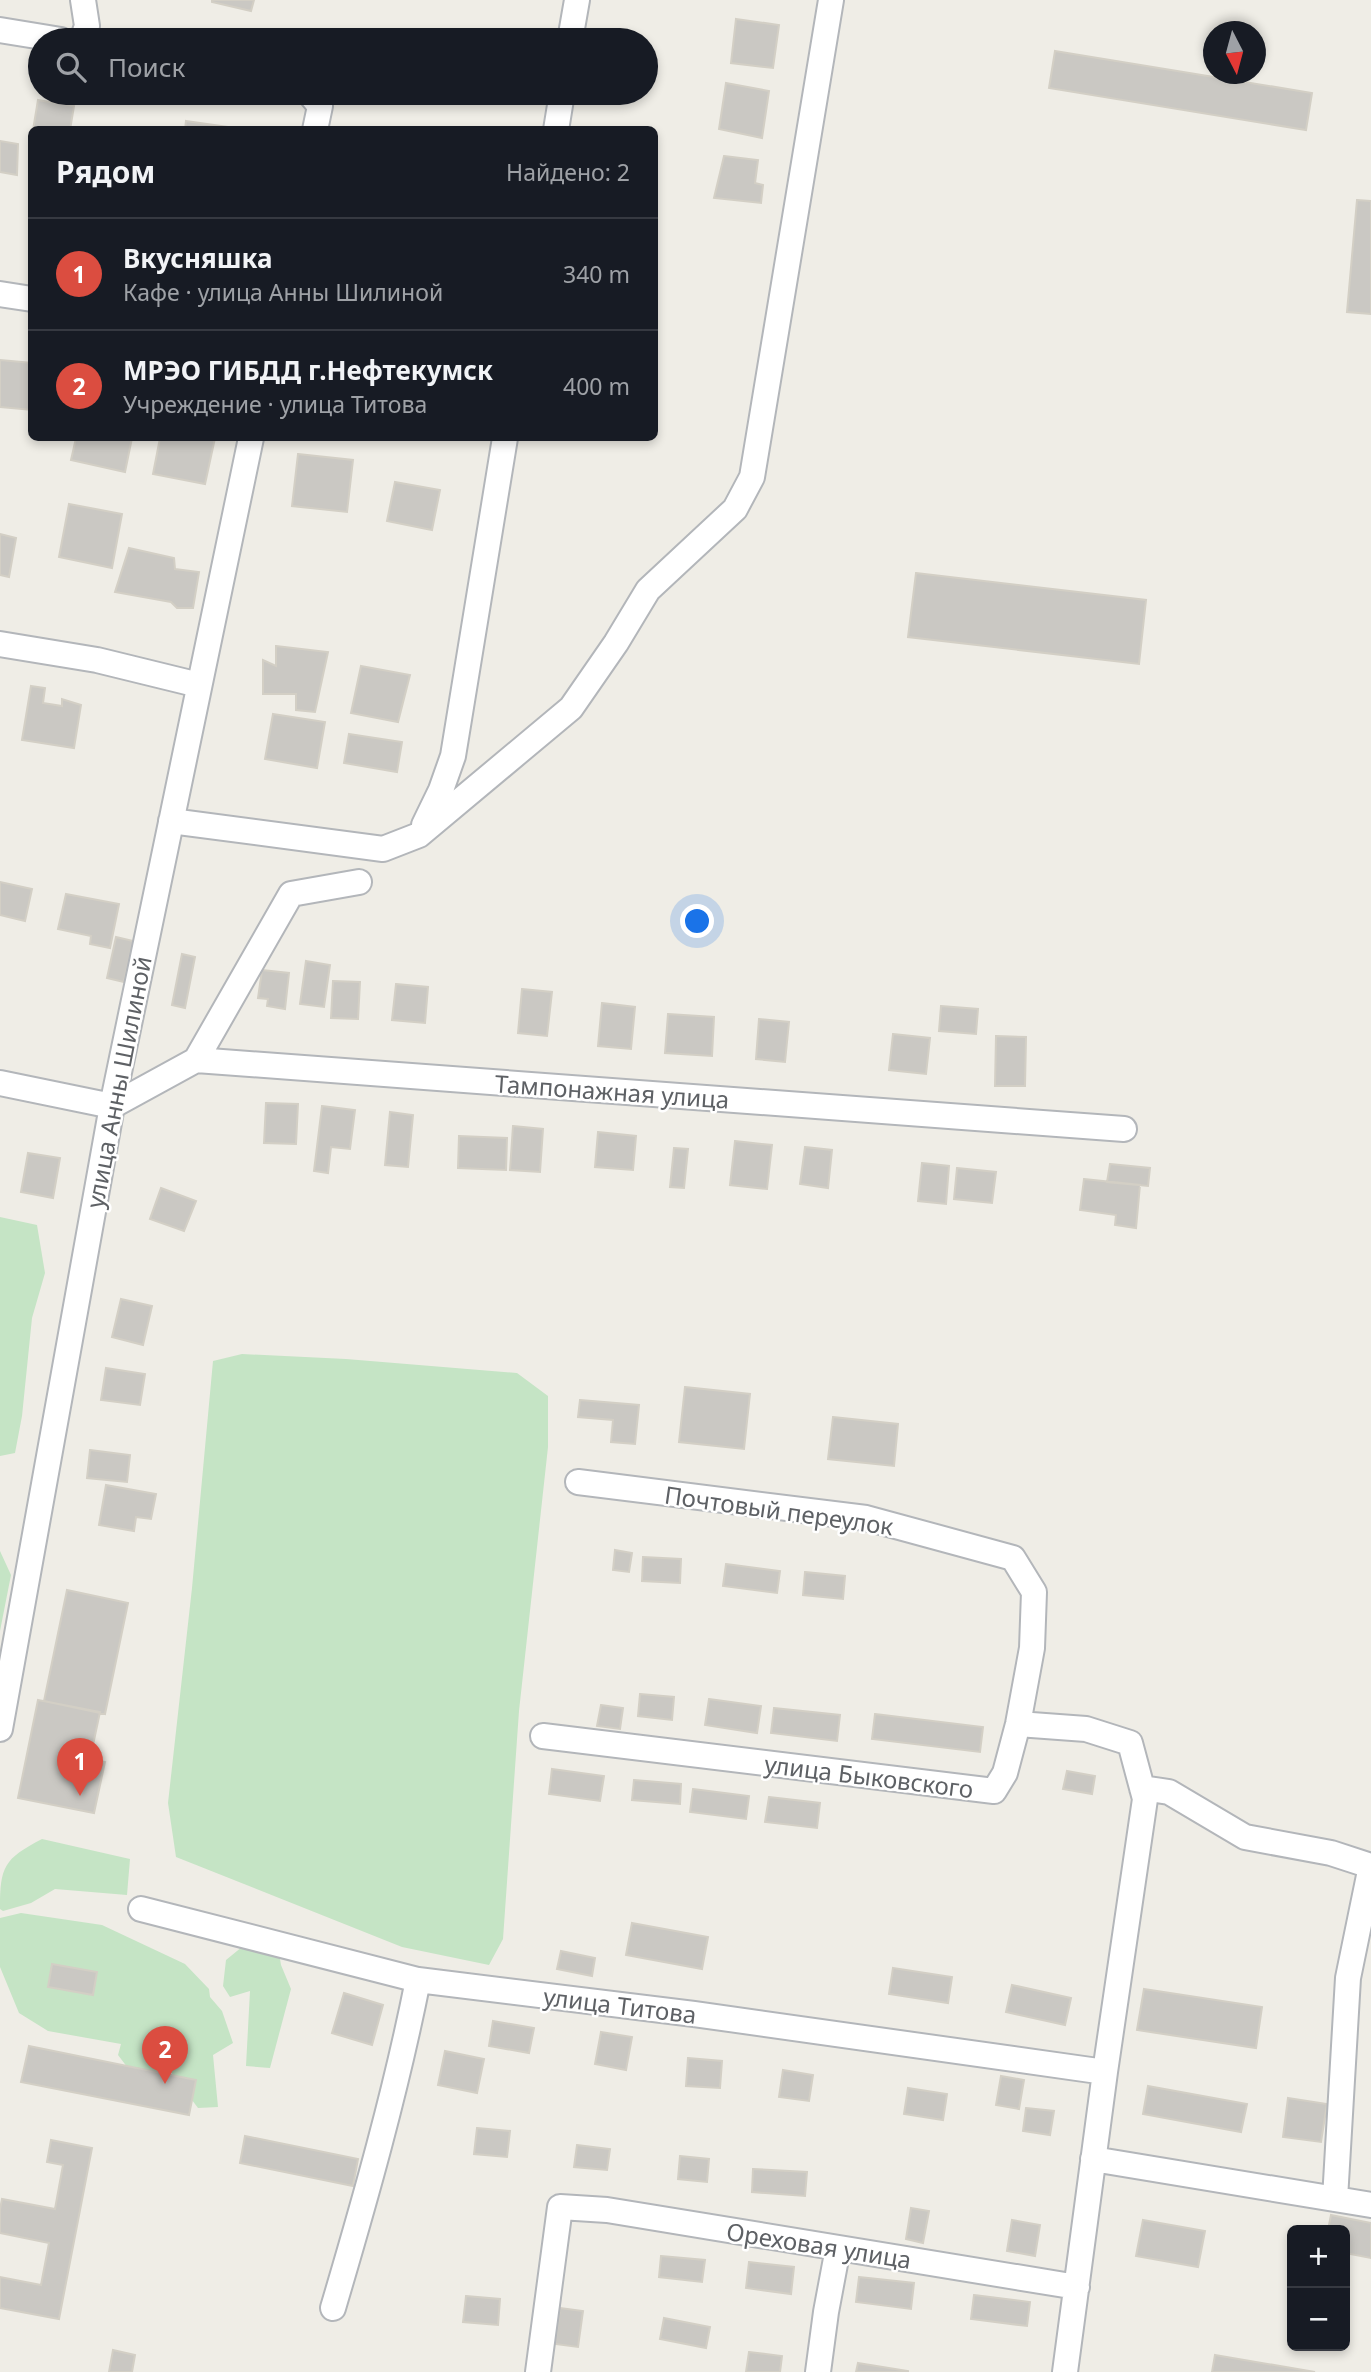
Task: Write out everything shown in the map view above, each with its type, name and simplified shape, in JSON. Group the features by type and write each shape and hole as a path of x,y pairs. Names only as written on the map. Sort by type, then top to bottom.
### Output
{"street":[{"path":"83,0 86,28"},
{"path":"572,28 577,0"},
{"path":"171,821 383,849 419,835 571,708 616,643 648,590 735,509 752,477 831,0"},
{"path":"0,30 28,35"},
{"path":"557,126 560,105"},
{"path":"0,294 28,298"},
{"name":"улица Анны Шилиной","path":"0,1729 112,1105 250,441"},
{"path":"419,835 441,790 453,756 505,441"},
{"path":"0,644 97,660 199,685"},
{"path":"0,1083 112,1105 196,1060 291,894 359,883"},
{"name":"Тампонажная улица","path":"196,1060 1124,1129"},
{"name":"Почтовый переулок","path":"578,1482 866,1518 1013,1558 1034,1592 1032,1648 1018,1724"},
{"path":"1018,1724 1086,1729 1130,1743 1143,1793 1065,2372"},
{"name":"улица Быковского","path":"544,1736 994,1791 1005,1773 1018,1724"},
{"path":"1143,1793 1169,1792 1245,1837 1331,1853 1371,1866 1348,1978 1335,2199"},
{"name":"улица Титова","path":"141,1909 418,1980 694,2014 1105,2072"},
{"path":"333,2308 376,2161 418,1980"},
{"path":"1093,2160 1371,2205"},
{"name":"Ореховая улица","path":"538,2372 560,2207 607,2210 1077,2287"},
{"path":"818,2372 838,2248"}],"green space":[{"path":"0,1217 37,1225 45,1273 32,1318 22,1416 15,1453 0,1456"},
{"path":"242,1354 346,1359 517,1373 548,1396 548,1447 519,1711 503,1939 489,1965 402,1947 176,1857 168,1803 192,1588 213,1361"},
{"path":"0,1551 11,1575 0,1631"},
{"path":"42,1839 130,1859 127,1895 55,1889 31,1903 3,1911 0,1909 0,1894 7,1865 19,1852"},
{"path":"21,1913 102,1925 185,1964 209,1989 210,1997 222,2011 233,2043 213,2055 218,2107 198,2108 168,2068 134,2076 118,2055 121,2044 48,2031 19,2013 0,1967 0,1918","holes":["52,1965 97,1972 93,1994 48,1987"]},
{"path":"259,1933 277,1940 281,1965 291,1989 270,2068 246,2066 250,1991 230,1997 223,1986 226,1960"}],"building":[{"path":"212,0 254,0 251,11"},
{"path":"736,19 779,25 773,68 731,63"},
{"path":"1055,51 1203,75 1203,84 1257,84 1312,93 1306,130 1049,88"},
{"path":"726,83 769,91 762,138 719,129"},
{"path":"37,105 74,106 71,126 34,126"},
{"path":"186,121 221,126 185,126"},
{"path":"0,141 18,144 17,175 0,172"},
{"path":"724,156 758,160 755,183 763,185 761,203 714,198"},
{"path":"1357,200 1371,201 1371,314 1347,312"},
{"path":"0,360 28,363 28,410 0,407"},
{"path":"75,441 131,441 125,472 71,460"},
{"path":"159,441 214,441 205,484 153,474"},
{"path":"298,454 353,460 347,512 292,506"},
{"path":"395,482 440,490 432,530 387,521"},
{"path":"69,504 122,514 112,568 59,557"},
{"path":"0,534 16,538 9,577 0,575"},
{"path":"129,548 174,558 175,569 199,572 193,608 177,608 171,602 115,592"},
{"path":"916,573 1146,600 1139,664 908,637"},
{"path":"276,646 328,652 315,712 296,710 296,694 263,694 263,660 276,666"},
{"path":"361,666 410,675 398,722 351,713"},
{"path":"31,686 45,688 43,703 62,706 62,699 81,705 74,748 22,740"},
{"path":"273,714 325,722 317,768 265,759"},
{"path":"349,734 402,742 397,772 344,763"},
{"path":"0,882 32,889 25,921 0,915"},
{"path":"66,894 119,904 110,948 90,944 91,936 58,929"},
{"path":"116,937 133,941 124,982 107,978"},
{"path":"182,954 195,957 185,1008 172,1005"},
{"path":"306,961 330,965 324,1007 300,1004"},
{"path":"262,970 289,973 285,1009 267,1006 268,999 258,998"},
{"path":"333,981 360,982 358,1019 331,1018"},
{"path":"396,984 428,987 425,1023 392,1020"},
{"path":"522,989 552,992 547,1036 518,1033"},
{"path":"602,1003 635,1007 631,1049 598,1046"},
{"path":"941,1006 978,1009 976,1034 939,1031"},
{"path":"668,1014 714,1017 712,1056 665,1053"},
{"path":"759,1019 789,1022 785,1062 756,1059"},
{"path":"893,1034 930,1038 926,1074 889,1070"},
{"path":"996,1036 1026,1037 1025,1086 995,1086"},
{"path":"266,1103 298,1104 296,1144 264,1143"},
{"path":"322,1106 355,1110 350,1149 331,1147 328,1173 314,1171"},
{"path":"390,1112 413,1115 408,1167 385,1165"},
{"path":"513,1126 543,1129 540,1172 510,1170"},
{"path":"598,1132 636,1136 633,1170 595,1167"},
{"path":"459,1136 507,1138 506,1170 458,1168"},
{"path":"735,1141 772,1145 767,1189 730,1185"},
{"path":"805,1147 832,1150 828,1188 800,1184"},
{"path":"674,1148 688,1149 684,1188 670,1187"},
{"path":"28,1153 60,1158 53,1198 21,1192"},
{"path":"922,1163 949,1166 946,1204 918,1201"},
{"path":"1110,1164 1150,1168 1148,1186 1107,1182"},
{"path":"957,1168 996,1172 992,1203 954,1199"},
{"path":"1084,1179 1140,1185 1136,1228 1115,1225 1116,1215 1080,1210"},
{"path":"161,1188 196,1201 184,1231 150,1219"},
{"path":"121,1299 152,1306 143,1345 112,1337"},
{"path":"106,1368 145,1374 140,1405 101,1400"},
{"path":"685,1387 750,1394 744,1449 679,1442"},
{"path":"580,1400 639,1405 635,1444 611,1442 613,1420 578,1417"},
{"path":"833,1417 898,1424 894,1466 828,1459"},
{"path":"90,1450 130,1455 127,1482 87,1478"},
{"path":"106,1485 156,1494 151,1519 136,1517 134,1531 99,1525"},
{"path":"615,1550 632,1553 629,1572 613,1570"},
{"path":"643,1557 681,1559 680,1583 642,1581"},
{"path":"726,1564 780,1571 777,1593 723,1586"},
{"path":"805,1572 845,1576 843,1599 803,1595"},
{"path":"67,1590 128,1603 105,1714 44,1701"},
{"path":"640,1694 674,1697 672,1720 638,1716"},
{"path":"709,1699 761,1706 757,1733 705,1725"},
{"path":"38,1700 100,1712 90,1759 105,1762 94,1813 18,1798"},
{"path":"601,1705 623,1708 620,1729 597,1726"},
{"path":"774,1708 840,1715 837,1741 771,1733"},
{"path":"875,1714 983,1727 980,1752 872,1739"},
{"path":"552,1769 604,1776 600,1801 549,1794"},
{"path":"1067,1771 1095,1776 1092,1794 1063,1789"},
{"path":"634,1780 681,1784 680,1804 632,1800"},
{"path":"693,1789 749,1796 746,1819 690,1812"},
{"path":"769,1797 820,1803 817,1828 765,1822"},
{"path":"632,1923 708,1937 702,1969 626,1955"},
{"path":"561,1951 595,1958 592,1976 557,1969"},
{"path":"52,1964 97,1972 93,1995 48,1987"},
{"path":"893,1968 952,1977 948,2003 889,1994"},
{"path":"1012,1985 1071,1998 1065,2025 1006,2012"},
{"path":"1144,1989 1262,2007 1256,2048 1137,2030"},
{"path":"344,1993 383,2005 372,2045 332,2033"},
{"path":"493,2021 534,2028 529,2053 489,2046"},
{"path":"601,2032 632,2037 626,2070 595,2064"},
{"path":"29,2046 196,2080 189,2115 21,2082"},
{"path":"445,2051 484,2059 477,2093 438,2085"},
{"path":"688,2058 722,2061 720,2088 686,2086"},
{"path":"783,2070 813,2075 809,2101 779,2097"},
{"path":"1001,2076 1024,2080 1019,2109 996,2105"},
{"path":"1148,2086 1247,2104 1241,2132 1143,2114"},
{"path":"908,2088 947,2094 943,2120 904,2114"},
{"path":"1288,2098 1327,2104 1321,2142 1283,2137"},
{"path":"1026,2108 1054,2111 1050,2135 1023,2131"},
{"path":"477,2128 510,2131 507,2157 474,2154"},
{"path":"245,2136 358,2159 353,2186 240,2163"},
{"path":"51,2140 92,2148 59,2319 0,2308 0,2277 41,2285 49,2243 0,2233 0,2209 2,2199 55,2209 63,2165 47,2162"},
{"path":"577,2145 610,2149 607,2170 574,2167"},
{"path":"680,2156 709,2159 707,2182 678,2179"},
{"path":"753,2169 807,2172 805,2196 752,2192"},
{"path":"911,2208 929,2211 923,2243 906,2239"},
{"path":"1331,2215 1371,2223 1371,2258 1350,2254 1350,2225 1329,2225"},
{"path":"1012,2220 1040,2225 1035,2256 1007,2251"},
{"path":"1143,2220 1205,2231 1198,2267 1136,2256"},
{"path":"661,2256 705,2260 702,2282 659,2277"},
{"path":"749,2262 794,2267 791,2294 746,2288"},
{"path":"859,2277 914,2283 911,2309 856,2302"},
{"path":"974,2295 1030,2302 1027,2326 971,2319"},
{"path":"466,2296 500,2299 498,2325 463,2322"},
{"path":"560,2308 583,2311 578,2347 555,2344"},
{"path":"664,2318 710,2327 706,2348 660,2339"},
{"path":"113,2350 135,2355 132,2372 109,2372"},
{"path":"749,2352 782,2356 780,2372 746,2372"},
{"path":"1215,2355 1315,2372 1212,2372"},
{"path":"858,2363 908,2371 908,2372 856,2372"}],"place":[{"name":"Вкусняшка","path":"80,1796"},
{"name":"МРЭО ГИБДД г.Нефтекумск","path":"165,2084"}]}
